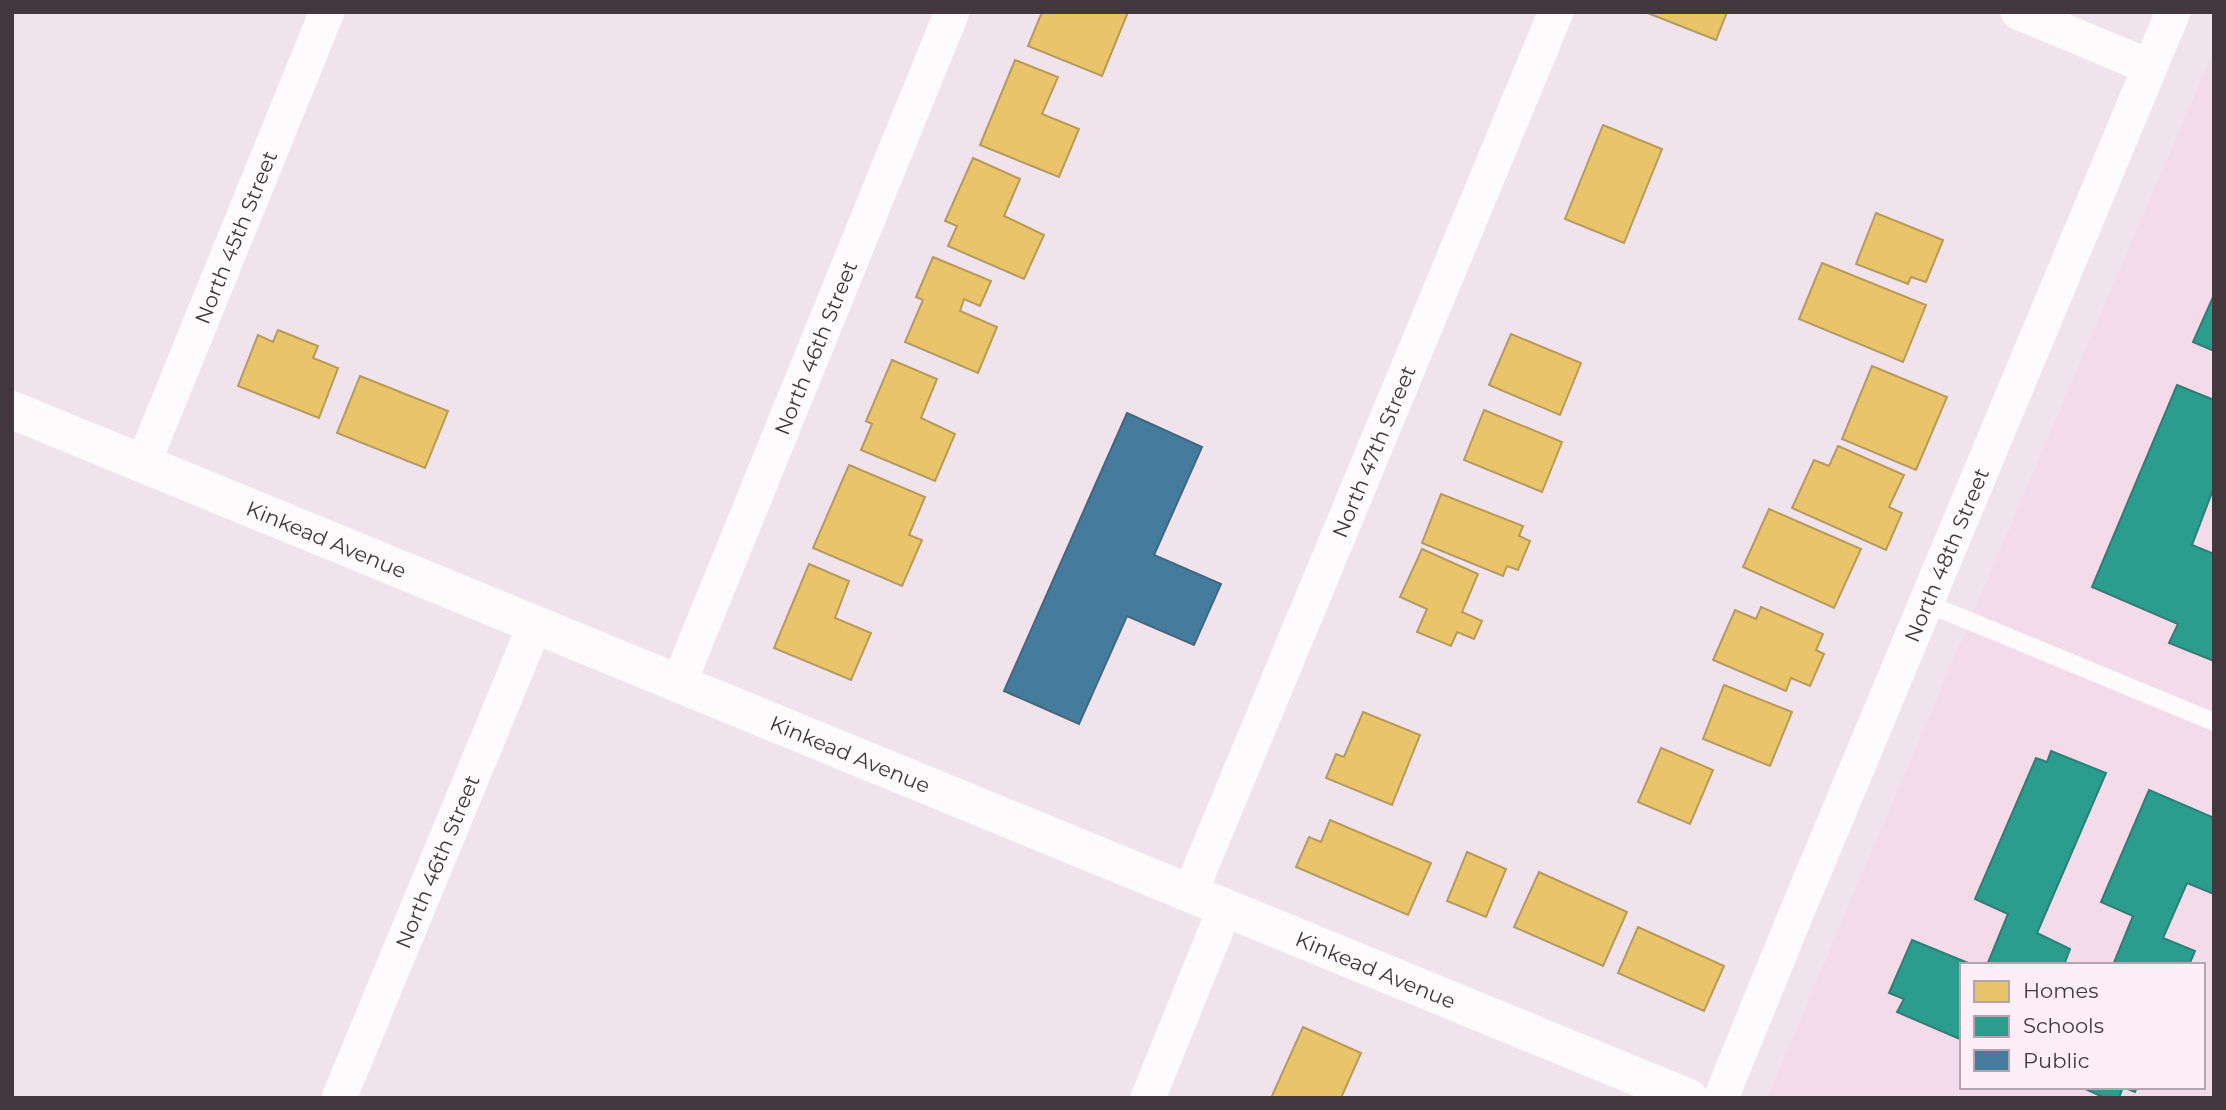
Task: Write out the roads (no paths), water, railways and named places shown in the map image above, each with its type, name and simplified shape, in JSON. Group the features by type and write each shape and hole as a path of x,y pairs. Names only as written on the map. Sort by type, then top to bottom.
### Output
{"street":[{"name":"North 45th Street","path":"143,464 327,12"},
{"name":"North 46th Street","path":"679,683 952,12"},
{"name":"North 47th Street","path":"1190,893 1556,12"},
{"path":"2018,12 2150,67"},
{"name":"North 48th Street","path":"1721,1098 2173,12"},
{"name":"Kinkead Avenue","path":"12,410 1689,1098"},
{"name":"North 46th Street","path":"339,1098 535,625"},
{"path":"1148,1098 1225,908"}],"lane":[{"path":"1926,603 2214,722"}]}
